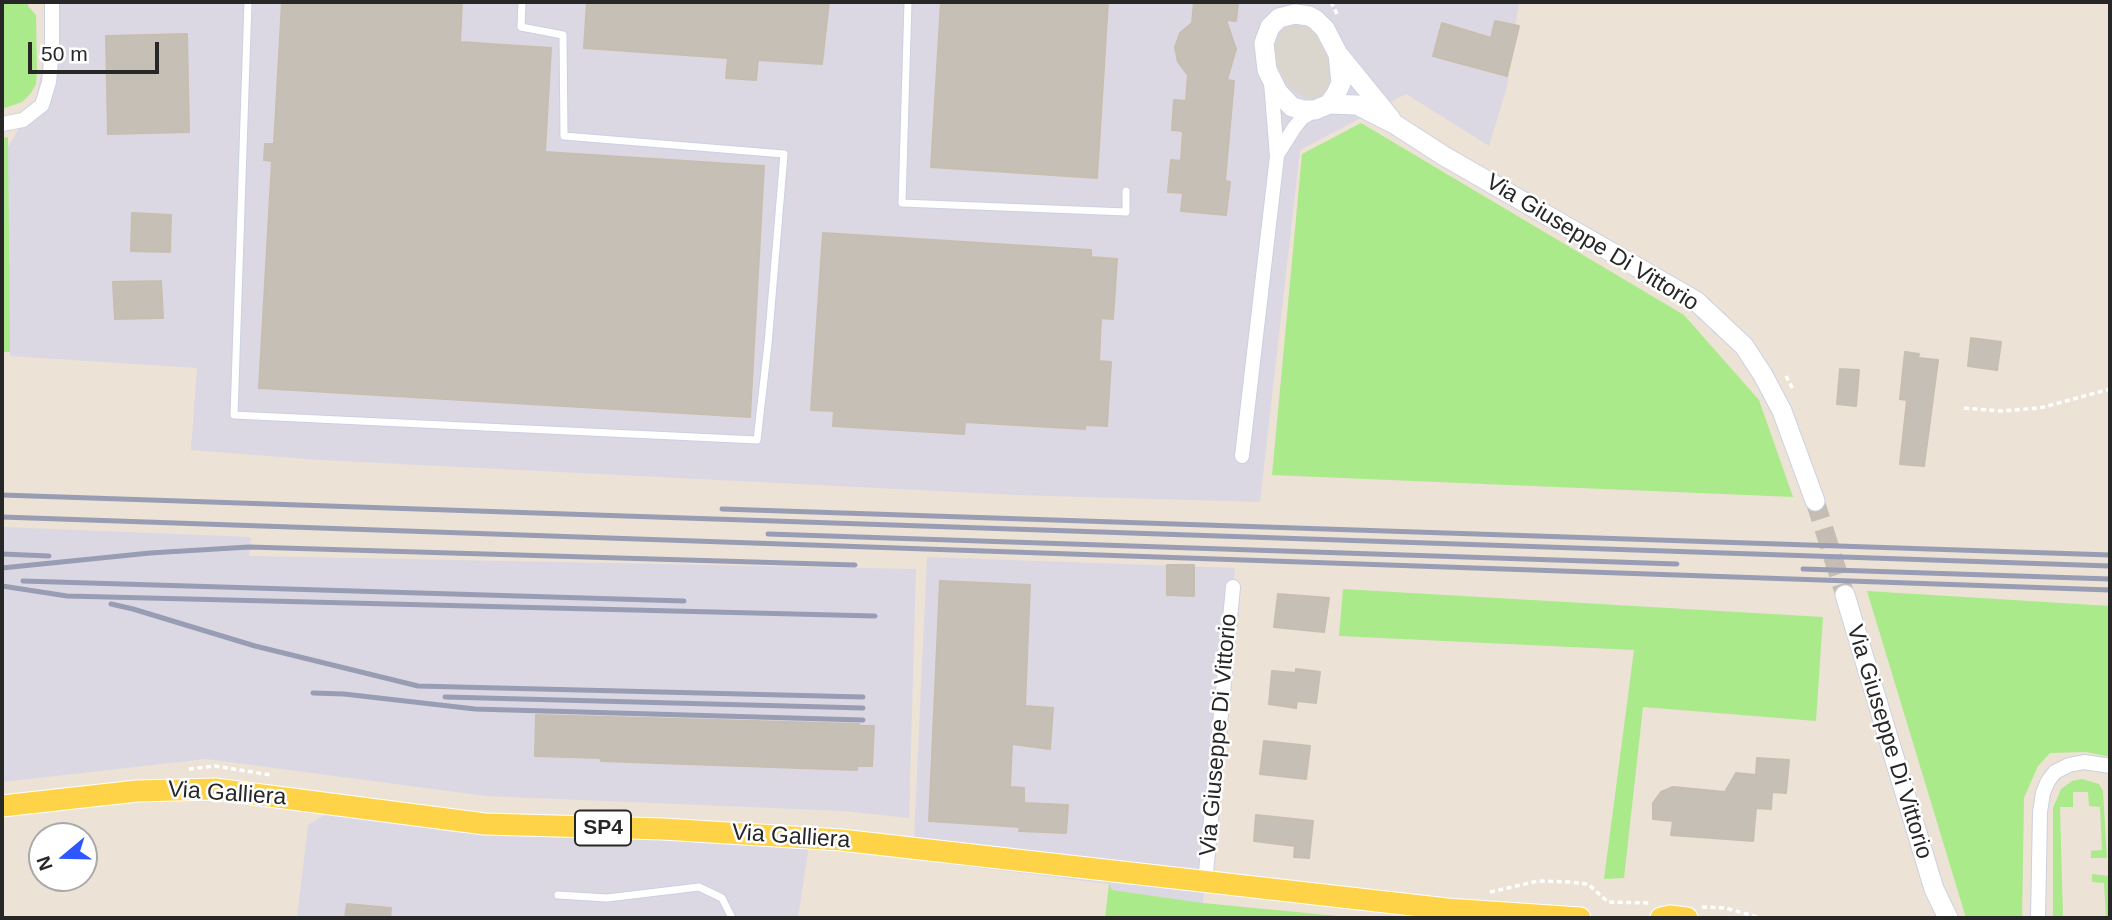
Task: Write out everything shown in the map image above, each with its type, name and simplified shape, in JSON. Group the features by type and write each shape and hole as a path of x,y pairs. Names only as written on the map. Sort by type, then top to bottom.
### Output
{"main road":[{"name":"Via Galliera","path":"2,806 137,791 215,789 485,824 689,830 841,840 1447,909 1580,918"},
{"path":"1661,918 1687,918"}],"street":[{"path":"2,124 23,120 42,105 49,82 52,2"},
{"name":"Via Giuseppe Di Vittorio","path":"1242,456 1277,156 1270,81 1264,55 1264,43 1276,2"},
{"name":"Via Giuseppe Di Vittorio","path":"1318,2 1325,29 1338,54 1396,125"},
{"path":"1270,27 1279,18 1295,14 1309,16 1325,29"},
{"name":"Via Giuseppe Di Vittorio","path":"1277,156 1294,128 1322,107 1341,83 1338,54"},
{"name":"Via Giuseppe Di Vittorio","path":"1270,81 1292,107 1304,110 1357,105 1396,125 1456,163 1696,301 1744,346 1763,375 1782,411 1815,501"},
{"name":"Via Giuseppe Di Vittorio","path":"1205,883 1233,587"},
{"name":"Via Giuseppe Di Vittorio","path":"1844,595 1934,889 1948,918"},
{"path":"2038,918 2042,793 2055,772 2069,765 2084,762 2110,766"},
{"name":"Via Giuseppe Di Vittorio","path":"1934,889 1935,918"}],"lane":[{"path":"248,2 234,415 757,440 784,154 564,136 563,35 522,27 522,2"},
{"path":"908,2 902,203 1126,212 1126,191"},
{"path":"558,895 607,898 699,887 722,898 732,918"}],"path":[{"path":"1964,408 2000,411 2040,408 2110,389"}],"shaded area":[{"path":"48,2 1519,2 1507,87 1489,146 1406,94 1300,150 1260,502 1017,495 321,460 191,450 197,368 10,356 5,152 36,100 49,34"},
{"path":"1295,23 1313,29 1328,47 1332,66 1330,83 1323,95 1314,99 1305,98 1289,87 1277,65 1274,46 1279,32"},
{"path":"2,527 251,537 249,556 916,569 909,818 844,811 486,796 206,759 2,782"},
{"path":"927,557 1235,568 1203,903 1112,890 1109,884 913,860"},
{"path":"332,810 452,832 809,845 798,918 297,918 308,825"}],"green space":[{"path":"2,2 28,2 36,15 37,71 36,84 31,93 22,102 2,109"},
{"path":"1361,123 1684,315 1759,400 1793,497 1272,475 1302,154"},
{"path":"8,137 10,352 2,352 2,138"},
{"path":"1343,589 1823,617 1816,721 1643,707 1624,878 1604,879 1634,650 1339,636"},
{"path":"1867,591 2110,606 2110,757 2086,752 2050,753 2038,766 2024,798 2022,918 1966,918"},
{"path":"2082,779 2099,784 2103,791 2107,858 2091,858 2091,851 2102,850 2100,807 2089,806 2088,792 2073,792 2073,807 2060,807 2063,918 2053,918 2053,808 2061,789 2072,781"},
{"path":"2092,874 2109,876 2110,918 2106,918 2104,883 2092,882"},
{"path":"1109,884 1112,890 1203,903 1358,918 1105,918"}],"building":[{"path":"282,2 462,2 460,42 551,48 545,152 764,166 750,417 259,388 272,161 264,160 265,144 274,144"},
{"path":"587,2 829,2 822,64 758,60 756,80 726,78 728,58 584,48"},
{"path":"941,2 1108,2 1097,178 931,167"},
{"path":"1194,2 1238,2 1236,21 1226,20 1236,49 1227,80 1234,81 1225,181 1230,182 1226,215 1181,211 1183,193 1168,192 1171,160 1181,161 1183,131 1172,130 1174,100 1186,101 1188,75 1178,62 1175,47 1180,33 1192,23"},
{"path":"1495,21 1519,26 1507,76 1433,56 1442,23 1491,38"},
{"path":"187,34 189,132 108,134 106,36"},
{"path":"132,213 171,215 170,252 131,251"},
{"path":"823,233 1091,250 1091,257 1117,259 1113,319 1101,318 1099,361 1111,362 1107,426 1085,425 1085,429 965,422 964,434 833,426 834,411 811,410"},
{"path":"161,281 163,318 115,319 113,282"},
{"path":"1971,338 2001,342 1997,370 1968,366"},
{"path":"1905,352 1919,354 1918,358 1938,360 1924,466 1900,464 1907,400 1900,399"},
{"path":"1840,369 1859,370 1856,406 1837,404"},
{"path":"1167,565 1194,565 1194,596 1167,595"},
{"path":"940,581 1030,585 1025,706 1053,708 1050,749 1012,744 1010,787 1024,788 1024,803 1068,805 1066,833 1019,831 1020,827 929,821"},
{"path":"1278,594 1329,598 1324,632 1274,627"},
{"path":"1296,669 1320,672 1316,703 1297,701 1296,708 1269,704 1272,671 1296,673"},
{"path":"536,715 874,726 872,766 857,766 857,770 601,761 600,758 535,756"},
{"path":"1264,741 1310,746 1306,779 1260,774"},
{"path":"1757,758 1789,760 1786,793 1772,792 1771,809 1756,808 1753,841 1671,835 1673,821 1653,819 1653,803 1661,792 1673,787 1725,792 1736,773 1756,775"},
{"path":"1256,815 1313,821 1309,858 1294,857 1295,846 1254,841"},
{"path":"347,904 391,908 390,918 345,918"}],"tunnel":[{"path":"1815,501 1845,595"}],"railway":[{"path":"2,495 2110,566"},
{"path":"722,509 2110,555"},
{"path":"2,517 2110,590"},
{"path":"768,534 1677,564"},
{"path":"2,568 150,553 249,547 855,565"},
{"path":"2,554 49,556"},
{"path":"1803,569 2110,579"},
{"path":"23,581 684,601"},
{"path":"2,586 67,596 875,616"},
{"path":"111,604 255,646 418,686 863,697"},
{"path":"313,693 475,709 863,720"},
{"path":"445,697 863,708"}]}
